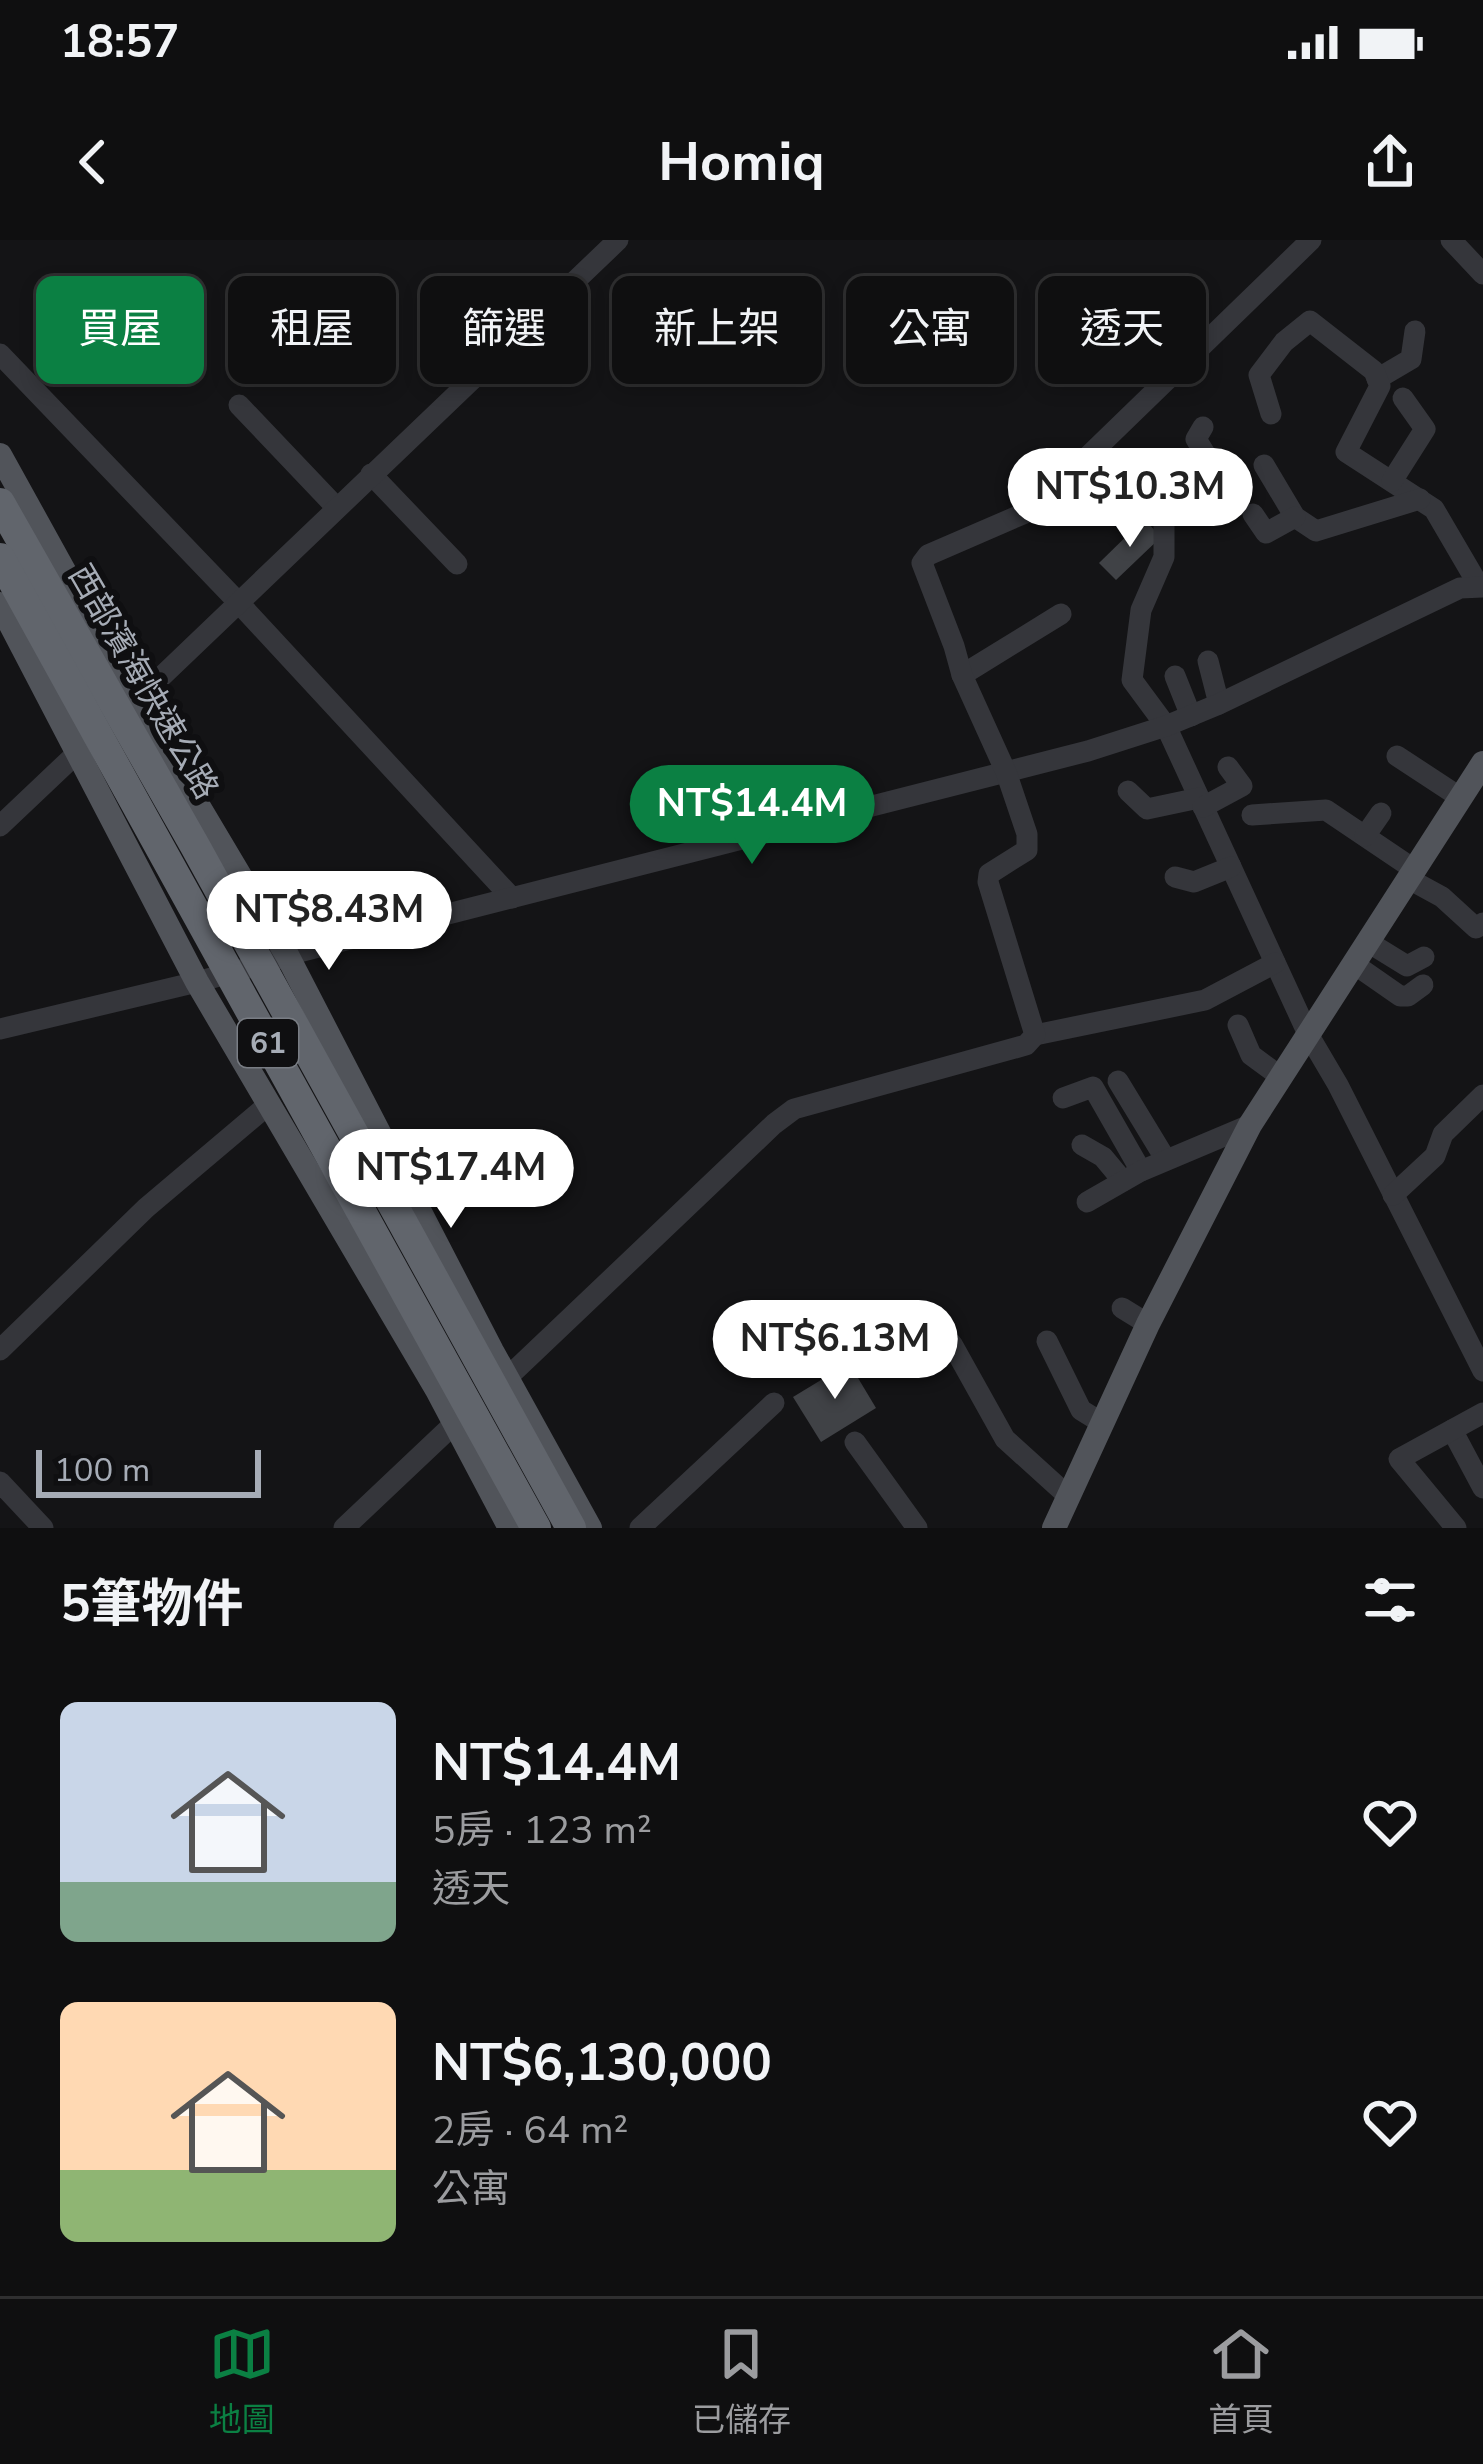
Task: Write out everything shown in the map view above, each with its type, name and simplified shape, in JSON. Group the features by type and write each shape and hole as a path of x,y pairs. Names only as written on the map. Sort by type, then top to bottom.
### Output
{"highway":[{"name":"西部濱海快速公路","path":"0,502 52,623 536,1528"},
{"name":"西部濱海快速公路","path":"0,558 52,623 195,846 575,1528"},
{"path":"52,623 207,834 499,1365"},
{"path":"52,623 150,866 437,1390"}],"main road":[{"path":"2,459 590,1528"},
{"path":"2,459 8,499 278,959 575,1528"},
{"path":"0,578 210,979 269,1104 437,1390 510,1528"},
{"path":"0,604 78,752 436,1369 507,1457 545,1528"},
{"path":"1054,1528 1148,1324 1250,1125 1470,792 1483,763"}],"street":[{"path":"136,701 618,240"},
{"path":"1035,1035 988,882 994,868 1027,850 1029,841 922,563 928,555 1025,513 1043,500 1311,240"},
{"path":"1451,240 1483,274"},
{"path":"0,1029 1088,751 1191,716 1460,588 1481,586 1434,509 1346,452 1380,386 1374,371 1310,321 1285,342 1259,375 1271,414"},
{"path":"1377,379 1411,359 1415,331"},
{"path":"0,354 512,898"},
{"path":"1392,481 1424,430 1403,398"},
{"path":"238,405 336,507"},
{"path":"1203,427 1196,439 1212,465 1164,510 1164,557 1141,610 1132,680 1166,726 1308,1034 1482,1365"},
{"path":"1264,465 1294,517 1316,531 1420,499"},
{"path":"371,474 457,564"},
{"path":"1253,514 1266,533 1294,517"},
{"path":"962,675 1061,614"},
{"path":"1208,661 1219,704"},
{"path":"1175,676 1191,716"},
{"path":"0,826 78,752"},
{"path":"1397,755 1470,792"},
{"path":"1128,791 1147,809 1201,802 1242,786 1228,767"},
{"path":"1252,815 1326,810 1365,836 1476,928 1483,923"},
{"path":"1365,836 1381,813"},
{"path":"1175,877 1194,882 1231,867"},
{"path":"1368,942 1407,966 1424,957"},
{"path":"499,1365 794,1109 1026,1045 1035,1035 1205,1000 1275,963"},
{"path":"1354,964 1400,996 1424,985"},
{"path":"1238,1024 1251,1055 1281,1077"},
{"path":"1118,1081 1166,1160"},
{"path":"1063,1098 1094,1088 1132,1176"},
{"path":"1394,1195 1435,1156 1444,1134 1483,1095"},
{"path":"0,1350 146,1208 269,1104"},
{"path":"1087,1202 1132,1176 1250,1125"},
{"path":"1082,1145 1132,1176"},
{"path":"1122,1309 1148,1324"},
{"path":"1047,1341 1082,1410 1102,1423"},
{"path":"952,1344 1005,1438 1068,1496"},
{"path":"640,1528 774,1403"},
{"path":"1456,1528 1399,1459 1483,1413"},
{"path":"344,1528 454,1423"},
{"path":"1452,1430 1483,1488"},
{"path":"855,1442 917,1528"},
{"path":"0,1482 43,1528"}],"building":[{"path":"1144,519 1161,537 1116,580 1099,563"},
{"path":"849,1363 876,1408 821,1442 793,1397"}]}
